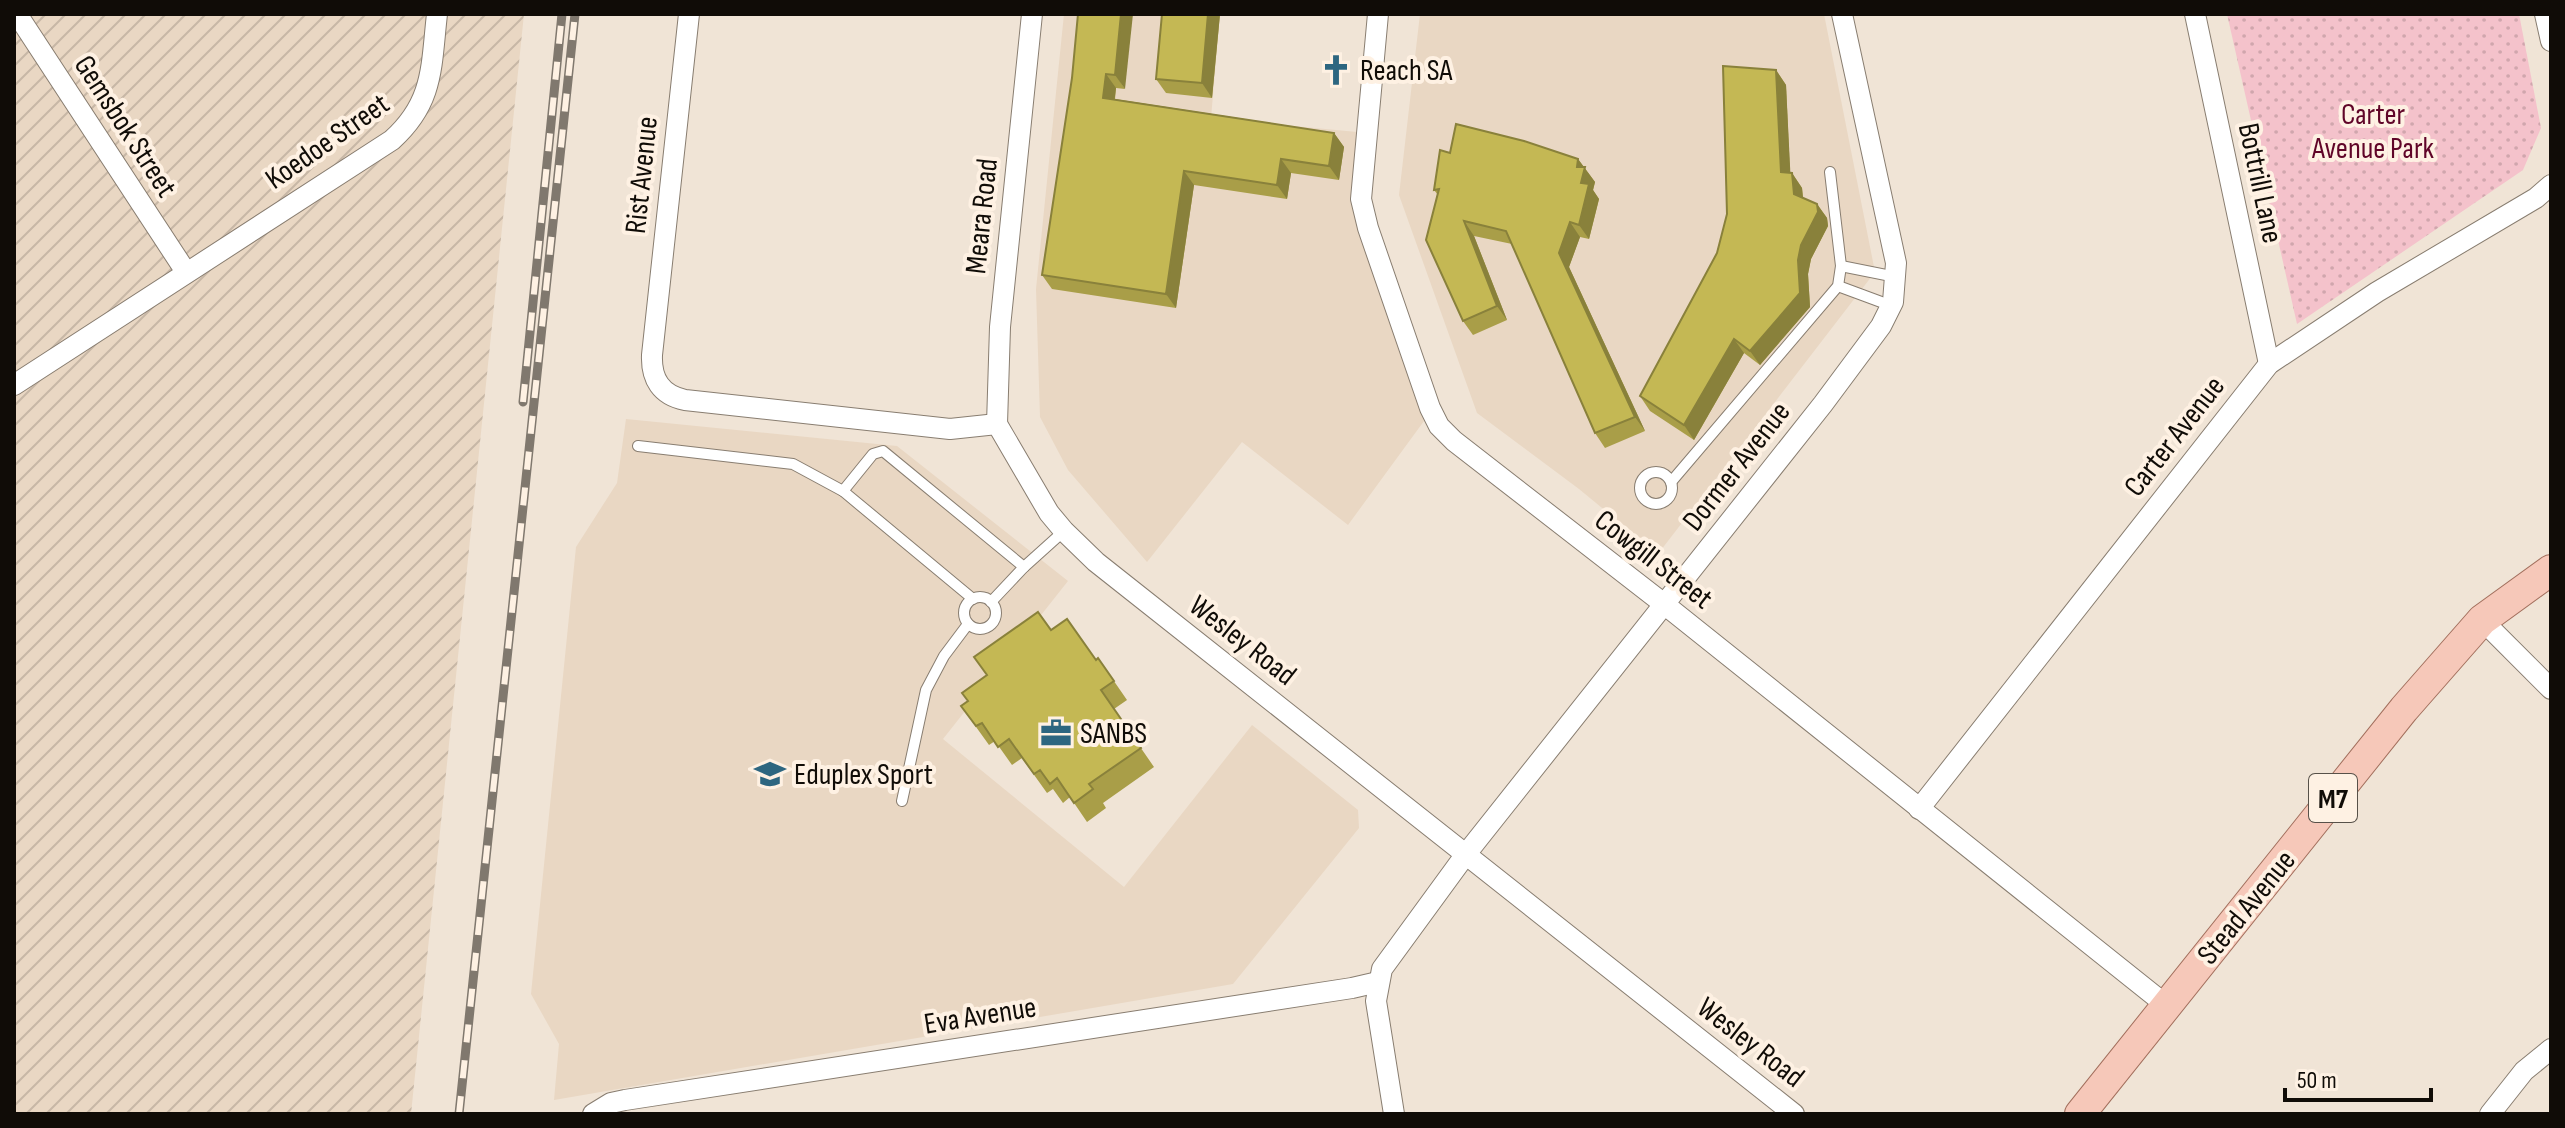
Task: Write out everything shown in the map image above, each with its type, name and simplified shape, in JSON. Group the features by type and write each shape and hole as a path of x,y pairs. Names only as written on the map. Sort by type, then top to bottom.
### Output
{"main road":[{"name":"Stead Avenue","path":"2080,1114 2404,709 2482,620 2551,570"}],"street":[{"name":"Gemsbok Street","path":"17,14 186,272"},
{"name":"Koedoe Street","path":"14,385 392,140 420,109 425,95 430,78 437,14"},
{"name":"Rist Avenue","path":"689,14 653,342 651,369 660,389 671,397 950,429 997,424"},
{"name":"Meara Road","path":"997,424 1000,327 1032,14"},
{"name":"Cowgill Street","path":"1378,14 1361,199 1368,228 1439,426 2166,1005"},
{"name":"Dormer Avenue","path":"1394,1114 1376,1001 1382,969 1466,854 1823,404 1881,326 1892,306 1896,263 1842,14"},
{"name":"Bottrill Lane","path":"2195,14 2269,364"},
{"path":"2545,14 2551,41"},
{"name":"Carter Avenue","path":"1919,809 2269,364 2377,292 2536,198 2551,185"},
{"name":"Wesley Road","path":"997,424 1037,494 1064,531 1096,562 1794,1114"},
{"path":"2482,620 2551,689"},
{"name":"Eva Avenue","path":"593,1114 611,1103 625,1100 1378,982"},
{"path":"2490,1114 2524,1071 2551,1049"}],"lane":[{"path":"1671,482 1838,286 1841,266 1830,172"},
{"path":"1841,266 1896,277"},
{"path":"1838,286 1892,306"},
{"path":"638,446 793,464 843,491 973,599"},
{"path":"843,491 873,454 883,451 1024,567"},
{"path":"991,602 1064,531"},
{"path":"983,598 991,602 995,616 990,625 981,629 968,624 964,610 973,599 983,598"},
{"path":"902,801 926,690 944,656 968,624"}],"shaded area":[{"path":"14,14 524,14 411,1114 14,1114"},
{"path":"1064,14 1220,14 1211,118 1357,132 1364,241 1424,421 1348,525 1242,442 1147,562 1068,470 1040,417 1036,289"},
{"path":"1420,14 1824,14 1875,272 1658,554 1579,489 1477,413 1399,195"},
{"name":"Eduplex Sport","path":"626,419 897,446 1068,581 943,739 1124,887 1252,725 1358,810 1359,828 1233,984 554,1100 559,1044 531,994 576,547 617,483"}],"green space":[{"name":"Carter Avenue Park","path":"2227,14 2519,14 2541,128 2523,170 2297,324"}],"building":[{"path":"1078,14 1121,14 1115,75 1106,74 1103,98 1334,133 1329,166 1281,159 1277,185 1184,171 1166,294 1042,275 1072,78"},
{"path":"1162,14 1208,14 1202,83 1156,79"},
{"path":"1723,66 1776,70 1781,172 1792,173 1794,194 1817,204 1818,212 1801,245 1798,260 1800,293 1750,351 1734,339 1684,425 1640,396 1717,253 1727,214"},
{"path":"1456,124 1524,141 1578,159 1577,167 1585,167 1581,183 1589,184 1579,225 1570,222 1559,253 1635,417 1595,433 1506,231 1464,221 1497,306 1463,321 1426,240 1439,189 1434,190 1440,150 1450,153"},
{"name":"SANBS","path":"1038,612 1051,630 1067,619 1096,660 1098,658 1114,681 1101,690 1141,748 1089,784 1093,789 1074,803 1057,778 1050,784 1040,770 1034,774 1009,739 998,747 982,723 976,726 961,706 968,701 962,693 987,675 974,657"}],"railway":[{"path":"523,402 562,14"},
{"path":"459,1114 575,14"}],"place":[{"name":"Reach SA","path":"1336,70"},
{"name":"SANBS","path":"1056,733"},
{"name":"Eduplex Sport","path":"770,774"}]}
